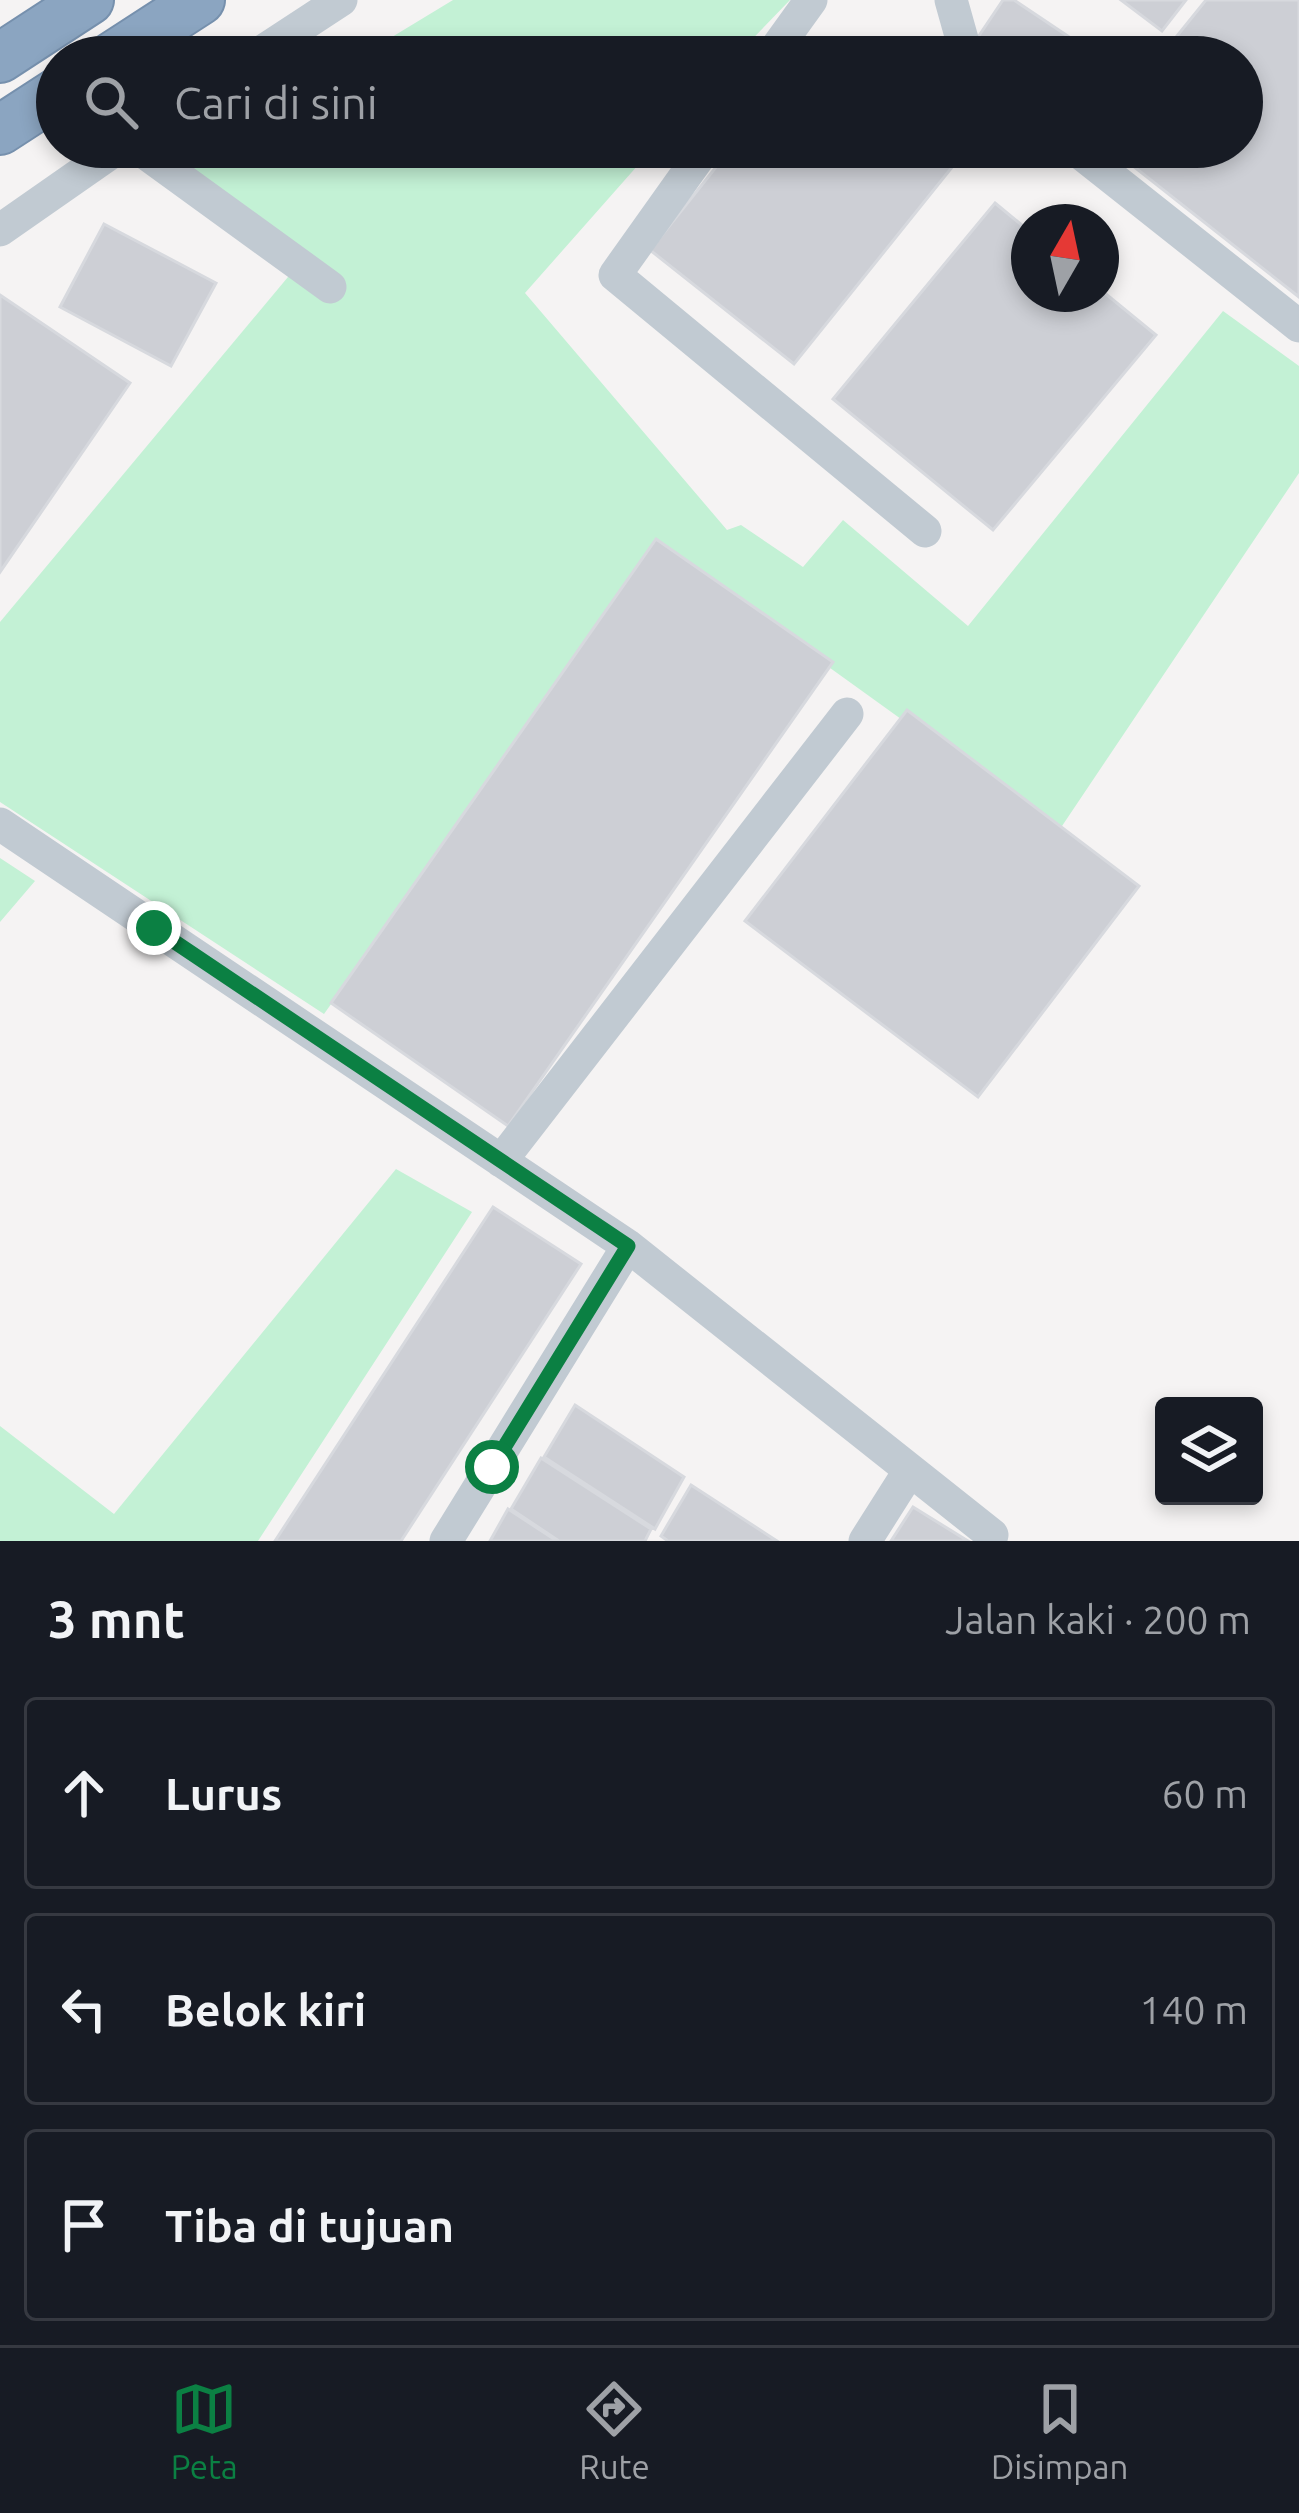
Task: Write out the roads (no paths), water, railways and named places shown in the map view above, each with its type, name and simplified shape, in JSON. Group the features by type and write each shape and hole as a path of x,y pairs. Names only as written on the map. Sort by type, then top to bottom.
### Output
{"highway":[{"path":"0,58 89,0"},
{"path":"144,36 200,0"},
{"path":"0,130 36,107"}],"street":[{"path":"286,36 341,0"},
{"path":"785,36 811,0"},
{"path":"951,0 961,36"},
{"path":"0,230 88,168"},
{"path":"166,168 330,287"},
{"path":"691,168 615,275 926,531"},
{"path":"1099,168 1299,326"},
{"path":"501,1161 847,714"},
{"path":"0,824 628,1246 992,1535"},
{"path":"446,1541 628,1246"},
{"path":"865,1541 910,1470"}]}
